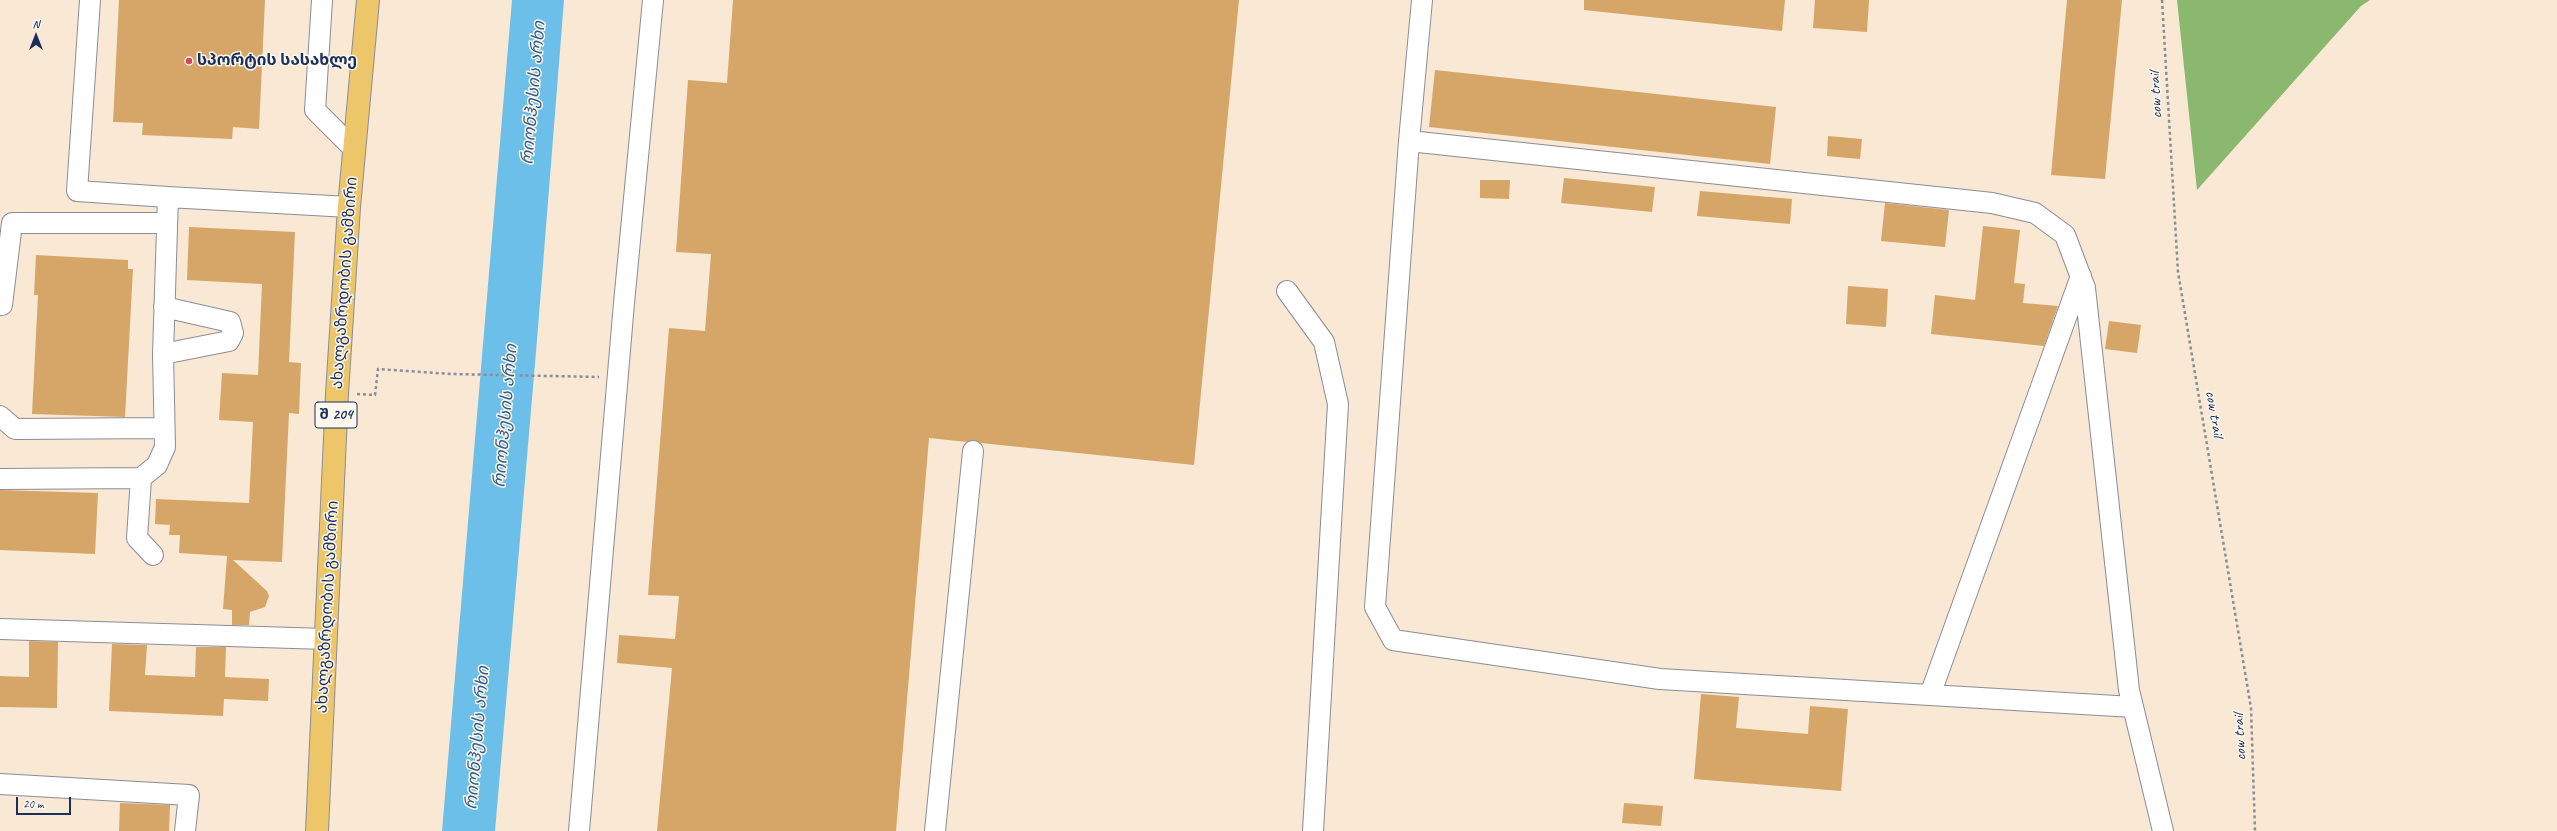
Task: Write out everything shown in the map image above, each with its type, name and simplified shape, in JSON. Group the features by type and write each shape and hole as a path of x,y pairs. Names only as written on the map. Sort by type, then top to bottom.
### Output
{"main road":[{"name":"ახალგაზრდობის გამზირი","path":"318,831 337,394 349,207 368,0"}],"lane":[{"path":"90,0 77,192 349,207"},
{"path":"322,0 315,110 354,148"},
{"path":"579,831 624,303 653,0"},
{"path":"1422,0 1409,141 1375,606 1393,640 1660,679 2133,707"},
{"path":"1409,141 1992,203 2035,213 2065,235 2085,288 2133,707 2163,831"},
{"path":"0,479 141,478 157,465 165,447 163,354 168,197"},
{"path":"1,309 12,223 167,223"},
{"path":"1930,695 2081,276"},
{"path":"1287,291 1324,342 1338,404 1313,831"},
{"path":"163,354 229,341 233,333 230,322 164,307"},
{"path":"0,416 15,429 164,428"},
{"path":"935,831 973,450"},
{"path":"141,478 137,538 153,555"},
{"path":"0,629 326,639"},
{"path":"0,784 189,795 185,831"}],"path":[{"name":"cow trail","path":"2162,0 2178,272 2251,708 2255,831"},
{"path":"337,394 375,395 378,370 451,374 580,376"}],"green space":[{"path":"2177,0 2370,0 2361,6 2197,190"}],"water":[{"name":"რიონჰესის არხი","path":"512,0 564,0 537,340 495,831 442,831"}],"building":[{"name":"სპორტის სასახლე","path":"119,0 265,0 259,129 233,127 232,139 142,135 143,123 113,122"},
{"path":"733,0 1239,0 1194,465 981,443 974,440 967,442 929,438 896,831 657,831 672,668 617,663 619,635 675,639 679,596 648,595 669,328 705,331 711,254 676,252 688,80 727,83"},
{"path":"1584,0 1785,0 1782,31 1584,10"},
{"path":"1815,0 1869,0 1867,32 1813,28"},
{"path":"2067,0 2122,0 2105,179 2051,175"},
{"path":"1435,70 1776,107 1770,164 1429,127"},
{"path":"1828,136 1862,139 1860,159 1827,156"},
{"path":"1564,178 1655,187 1652,212 1561,203"},
{"path":"1480,180 1510,180 1509,199 1480,198"},
{"path":"1700,191 1792,199 1790,224 1697,216"},
{"path":"1885,203 1949,210 1945,247 1881,241"},
{"path":"1983,226 2020,230 2014,283 2025,284 2023,303 2058,306 2044,346 1931,334 1935,295 1975,300"},
{"path":"189,227 295,232 289,362 301,363 299,414 289,413 282,562 233,560 267,591 269,596 265,607 250,612 249,625 232,625 232,610 223,609 227,556 179,553 180,535 169,535 170,525 155,524 156,499 249,503 253,422 219,420 222,373 258,375 262,284 187,280"},
{"path":"36,255 128,260 128,269 133,269 125,417 32,414 38,295 34,295"},
{"path":"1848,286 1888,289 1886,327 1846,324"},
{"path":"2109,321 2141,325 2137,353 2105,349"},
{"path":"0,490 98,493 95,554 0,550"},
{"path":"29,641 58,642 57,708 0,707 0,676 29,677"},
{"path":"112,644 147,645 145,675 195,677 196,647 226,647 225,677 269,679 268,701 224,699 223,716 109,711"},
{"path":"1701,694 1739,697 1736,728 1808,734 1810,706 1848,709 1841,791 1694,779"},
{"path":"120,803 170,805 169,831 119,831"},
{"path":"1624,803 1663,806 1661,826 1622,823"}],"place":[{"name":"სპორტის სასახლე","path":"189,61"}]}
